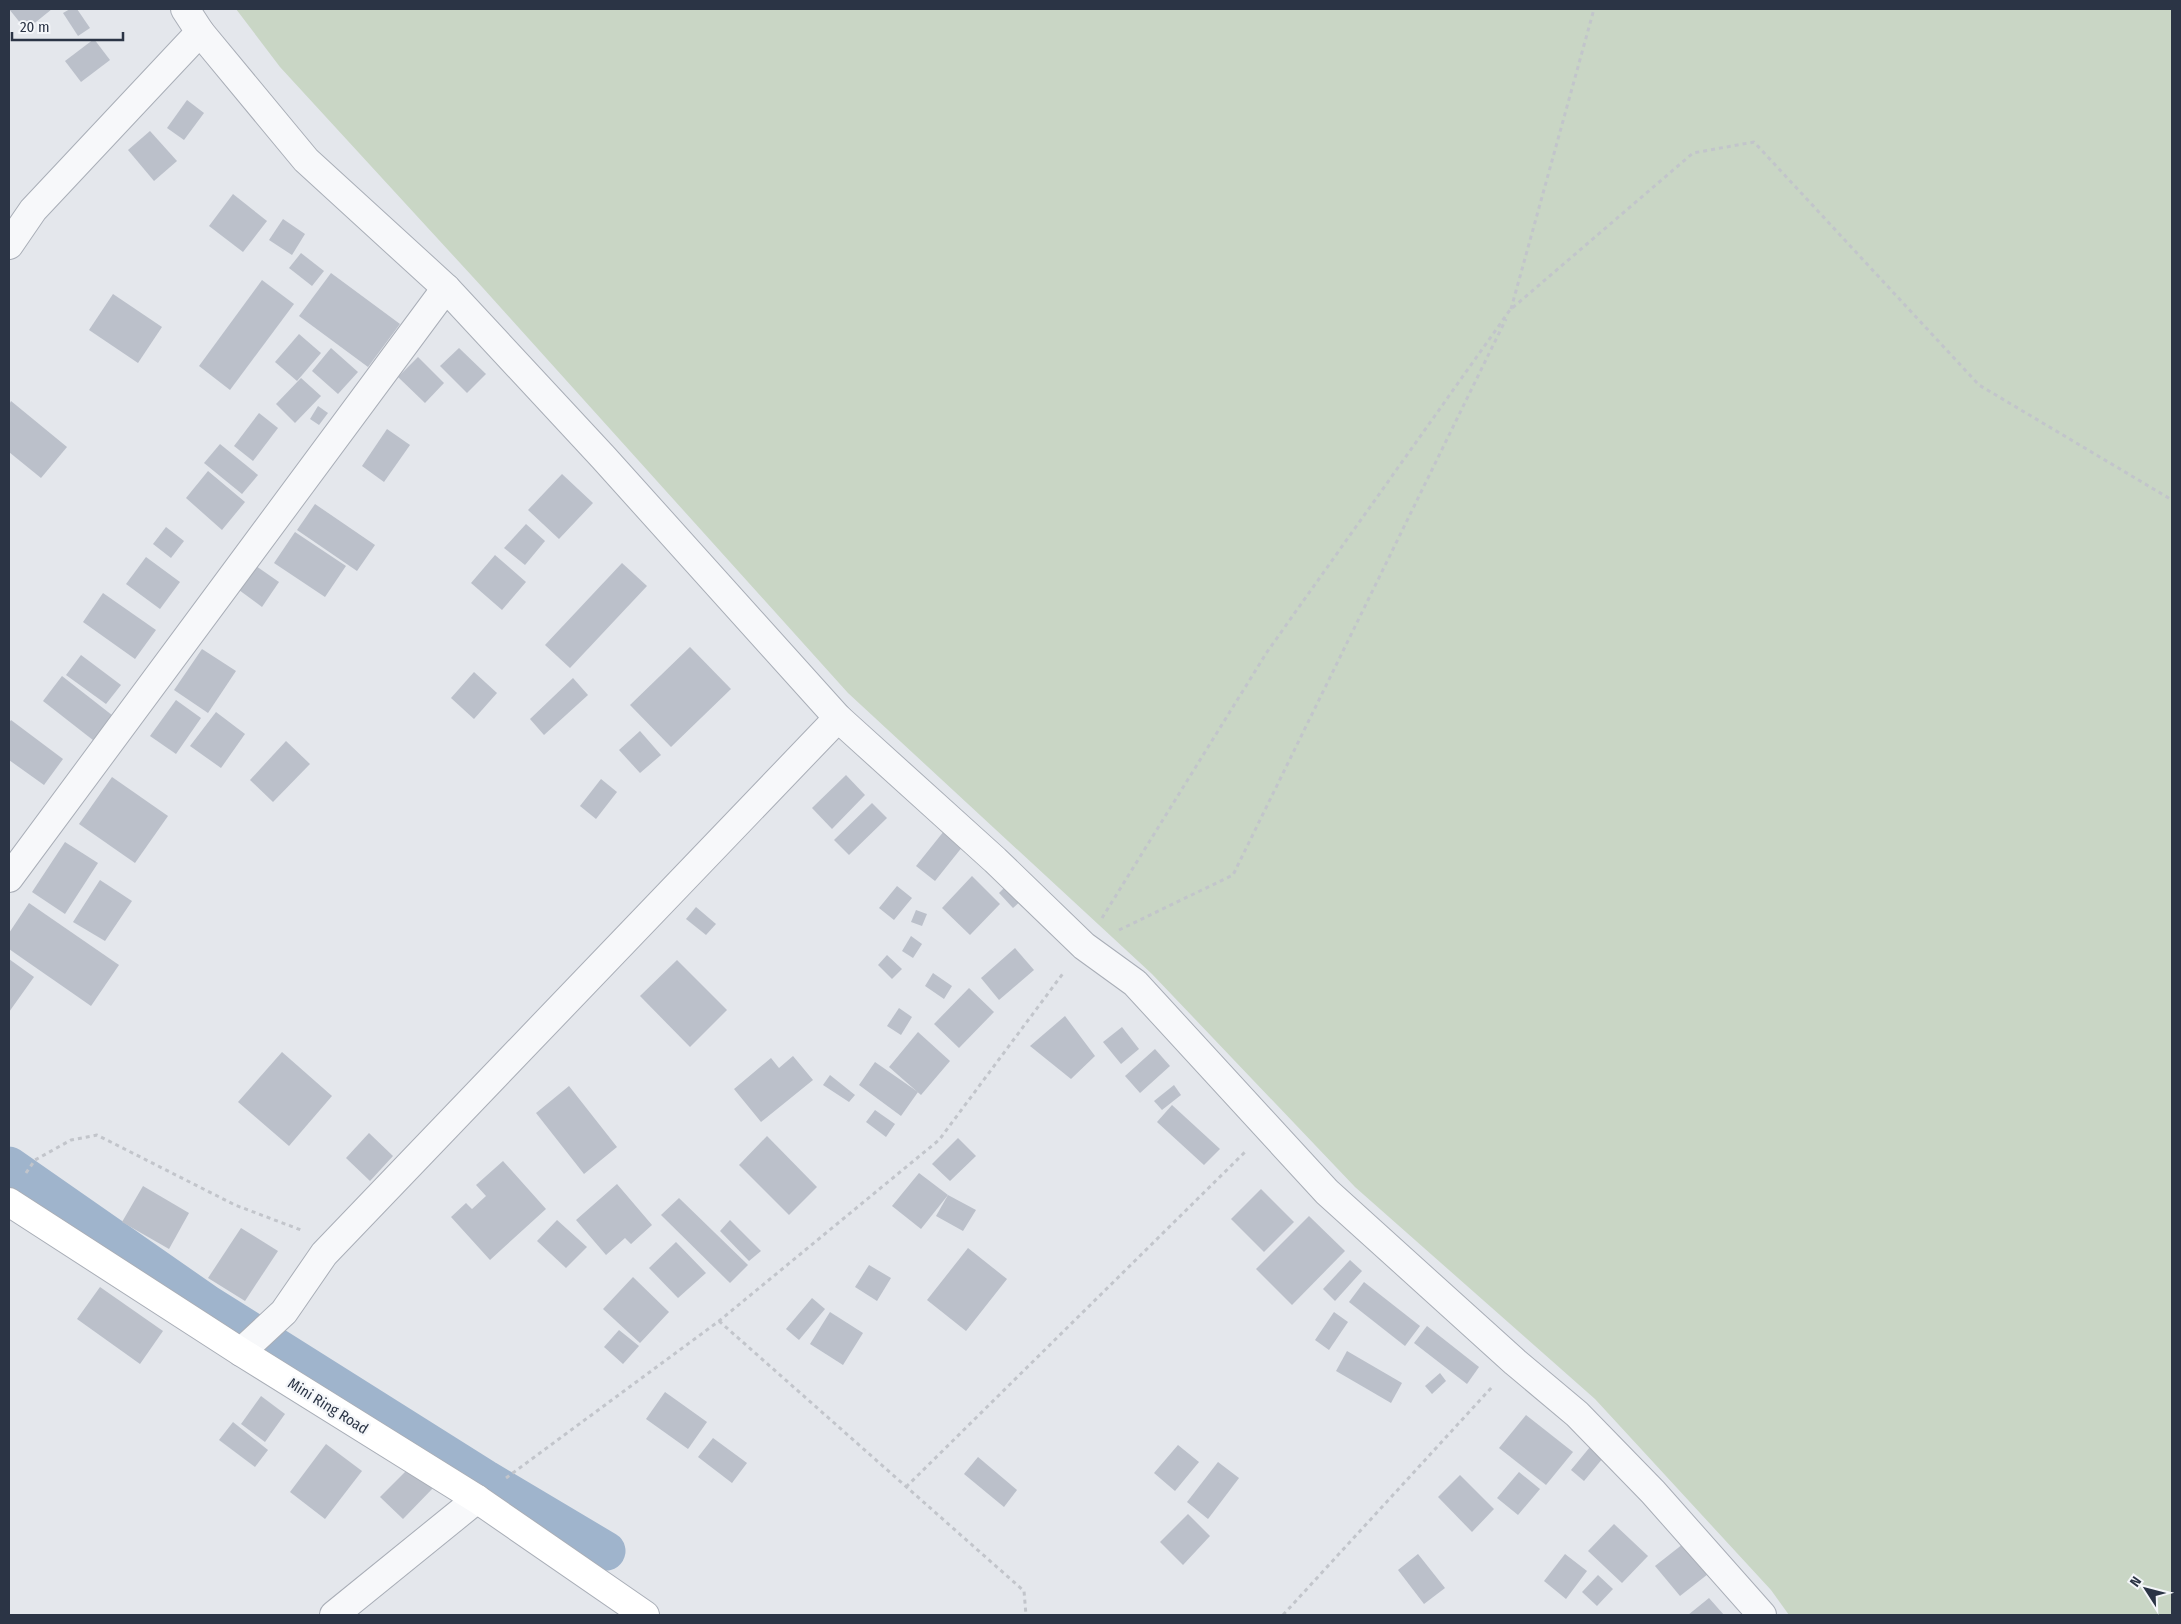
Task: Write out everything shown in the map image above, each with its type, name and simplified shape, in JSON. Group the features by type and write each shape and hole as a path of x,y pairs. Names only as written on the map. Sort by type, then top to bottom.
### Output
{"main road":[{"name":"Mini Ring Road","path":"9,1202 242,1352 477,1499 645,1615"}],"street":[{"path":"185,9 200,32 306,160 446,288 603,457 838,718 995,860 1084,946 1135,983 1326,1192 1515,1362 1577,1414 1652,1492 1762,1615"},
{"path":"9,244 33,210 200,32"},
{"path":"9,878 446,288"},
{"path":"242,1352 284,1312 324,1254 838,718"},
{"path":"334,1615 477,1499"}],"path":[{"path":"1084,946 1233,876 1510,310 1594,9"},
{"path":"477,1499 719,1321 939,1140 1084,946 1267,652 1510,310 1693,154 1754,142 1979,386 2172,500"},
{"path":"906,1487 1269,1129"},
{"path":"35,1160 71,1140 97,1135 235,1205 302,1230 324,1254"},
{"path":"719,1321 1024,1591 1026,1615"},
{"path":"1283,1615 1515,1362"}],"green space":[{"path":"236,9 2172,9 2172,1615 1789,1615 1771,1590 1595,1399 1355,1187 1152,974 848,693 483,288 280,67"}],"building":[{"path":"9,9 52,9 26,30"},
{"path":"70,9 77,9 90,28 78,36 63,13"},
{"path":"94,39 110,60 81,82 65,61"},
{"path":"187,100 204,113 184,140 167,128"},
{"path":"150,131 177,161 154,181 128,150"},
{"path":"233,194 267,221 243,252 209,226"},
{"path":"283,219 305,234 292,255 269,240"},
{"path":"301,253 324,271 312,286 289,268"},
{"path":"331,273 400,324 368,367 299,316"},
{"path":"262,280 294,304 230,390 199,366"},
{"path":"113,294 162,327 138,363 89,330"},
{"path":"299,334 321,353 297,381 275,362"},
{"path":"331,348 358,372 338,394 312,371"},
{"path":"459,348 486,374 467,393 440,366"},
{"path":"418,357 444,383 425,403 398,377"},
{"path":"301,378 321,396 295,423 276,404"},
{"path":"11,401 67,447 41,478 9,452 9,405"},
{"path":"318,406 328,413 319,425 310,419"},
{"path":"259,413 278,428 253,461 234,446"},
{"path":"387,429 410,445 384,482 362,466"},
{"path":"220,444 258,475 242,494 204,463"},
{"path":"208,471 245,502 222,530 186,498"},
{"path":"562,474 593,503 559,539 528,510"},
{"path":"315,504 375,545 357,571 297,530"},
{"path":"526,524 545,541 525,565 504,548"},
{"path":"166,527 184,541 171,558 153,544"},
{"path":"295,532 346,566 325,597 274,563"},
{"path":"495,555 526,582 502,610 471,583"},
{"path":"146,557 180,582 160,609 126,584"},
{"path":"622,563 647,586 570,668 545,645"},
{"path":"256,566 279,582 262,607 239,590"},
{"path":"103,593 156,630 135,659 83,622"},
{"path":"690,647 731,689 671,747 630,705"},
{"path":"202,649 236,671 208,713 174,690"},
{"path":"81,655 121,685 106,704 66,675"},
{"path":"474,672 497,693 474,719 451,698"},
{"path":"62,676 117,719 98,744 43,701"},
{"path":"573,678 588,695 544,735 530,719"},
{"path":"176,700 201,718 176,754 150,736"},
{"path":"216,712 245,734 221,768 190,746"},
{"path":"11,720 63,759 44,785 9,760 9,723"},
{"path":"640,731 661,755 640,773 619,750"},
{"path":"286,741 310,764 273,802 250,780"},
{"path":"846,775 865,795 832,829 812,808"},
{"path":"112,777 168,816 135,863 79,824"},
{"path":"601,779 617,792 596,819 580,806"},
{"path":"872,803 887,818 849,855 834,840"},
{"path":"944,831 963,846 935,881 916,866"},
{"path":"65,842 98,863 65,914 32,892"},
{"path":"972,876 1000,904 970,935 942,908"},
{"path":"100,880 132,901 105,941 73,922"},
{"path":"1011,881 1025,897 1013,908 999,893"},
{"path":"897,886 912,898 894,920 879,908"},
{"path":"29,903 119,965 91,1006 9,949 9,933"},
{"path":"696,907 716,924 706,935 686,919"},
{"path":"916,910 927,914 922,926 911,922"},
{"path":"911,936 922,944 913,958 902,951"},
{"path":"1015,948 1034,970 999,1000 981,978"},
{"path":"887,955 902,969 892,979 878,965"},
{"path":"9,959 34,977 9,1012"},
{"path":"677,960 727,1010 690,1047 640,996"},
{"path":"933,973 952,986 944,999 925,986"},
{"path":"969,988 994,1012 959,1048 934,1024"},
{"path":"899,1008 912,1017 901,1035 887,1026"},
{"path":"1065,1016 1095,1056 1071,1079 1030,1046"},
{"path":"1122,1027 1139,1049 1121,1064 1103,1042"},
{"path":"918,1032 950,1061 921,1095 889,1067"},
{"path":"1155,1049 1170,1066 1140,1093 1125,1076"},
{"path":"282,1052 332,1096 289,1146 238,1102"},
{"path":"793,1056 813,1080 761,1122 734,1089 771,1058 779,1068"},
{"path":"875,1062 918,1092 901,1116 859,1085"},
{"path":"830,1075 855,1095 849,1102 823,1085"},
{"path":"1174,1085 1181,1095 1162,1110 1154,1101"},
{"path":"569,1086 617,1147 584,1174 536,1113"},
{"path":"1172,1105 1220,1149 1204,1165 1157,1122"},
{"path":"875,1110 895,1124 886,1137 866,1122"},
{"path":"369,1133 393,1156 370,1181 346,1158"},
{"path":"767,1136 817,1187 789,1215 739,1165"},
{"path":"958,1138 976,1156 950,1181 932,1164"},
{"path":"503,1161 546,1209 490,1260 451,1217 466,1203 472,1209 486,1196 476,1185"},
{"path":"919,1173 948,1195 921,1229 892,1206"},
{"path":"617,1184 652,1225 631,1244 625,1238 606,1255 576,1220"},
{"path":"143,1186 189,1213 169,1249 122,1222"},
{"path":"1261,1189 1294,1222 1264,1252 1231,1219"},
{"path":"948,1195 976,1210 963,1231 936,1216"},
{"path":"679,1198 748,1265 730,1283 661,1215"},
{"path":"1309,1216 1345,1251 1292,1305 1256,1269"},
{"path":"557,1220 587,1247 566,1268 537,1241"},
{"path":"730,1220 761,1251 749,1261 720,1231"},
{"path":"241,1228 278,1251 245,1301 208,1278"},
{"path":"676,1242 706,1273 678,1298 649,1268"},
{"path":"968,1248 1007,1279 966,1331 927,1300"},
{"path":"1350,1260 1362,1271 1335,1301 1323,1289"},
{"path":"869,1265 891,1278 877,1301 855,1287"},
{"path":"633,1277 669,1312 640,1343 603,1309"},
{"path":"1364,1282 1420,1326 1405,1346 1349,1302"},
{"path":"100,1287 163,1331 140,1364 77,1319"},
{"path":"812,1298 825,1309 799,1340 786,1329"},
{"path":"830,1312 863,1333 843,1365 810,1344"},
{"path":"1334,1312 1348,1322 1329,1350 1315,1340"},
{"path":"1427,1326 1479,1367 1467,1384 1414,1343"},
{"path":"619,1330 639,1346 623,1364 604,1347"},
{"path":"1347,1351 1402,1383 1391,1403 1336,1371"},
{"path":"1440,1373 1446,1381 1432,1394 1425,1386"},
{"path":"665,1392 707,1422 688,1449 646,1419"},
{"path":"261,1396 285,1414 265,1442 241,1424"},
{"path":"1526,1415 1573,1452 1546,1485 1499,1448"},
{"path":"233,1422 268,1450 255,1467 219,1440"},
{"path":"713,1438 747,1463 732,1483 698,1457"},
{"path":"326,1444 362,1471 325,1519 290,1492"},
{"path":"1178,1445 1199,1462 1175,1491 1154,1473"},
{"path":"1590,1447 1603,1458 1584,1481 1571,1470"},
{"path":"978,1457 1017,1490 1004,1507 964,1474"},
{"path":"1218,1462 1239,1478 1208,1519 1187,1502"},
{"path":"412,1465 435,1486 403,1519 380,1497"},
{"path":"1519,1472 1540,1489 1518,1515 1497,1498"},
{"path":"1460,1475 1494,1509 1472,1532 1438,1497"},
{"path":"1188,1514 1210,1536 1183,1565 1160,1542"},
{"path":"1614,1524 1648,1556 1622,1583 1588,1551"},
{"path":"1683,1544 1708,1574 1680,1596 1655,1566"},
{"path":"1418,1554 1445,1588 1424,1604 1398,1570"},
{"path":"1565,1554 1587,1571 1566,1599 1544,1581"},
{"path":"1598,1575 1613,1589 1597,1606 1582,1592"},
{"path":"1709,1598 1724,1615 1688,1615"}],"waterway":[{"path":"9,1166 207,1304 485,1479 606,1551"}]}
